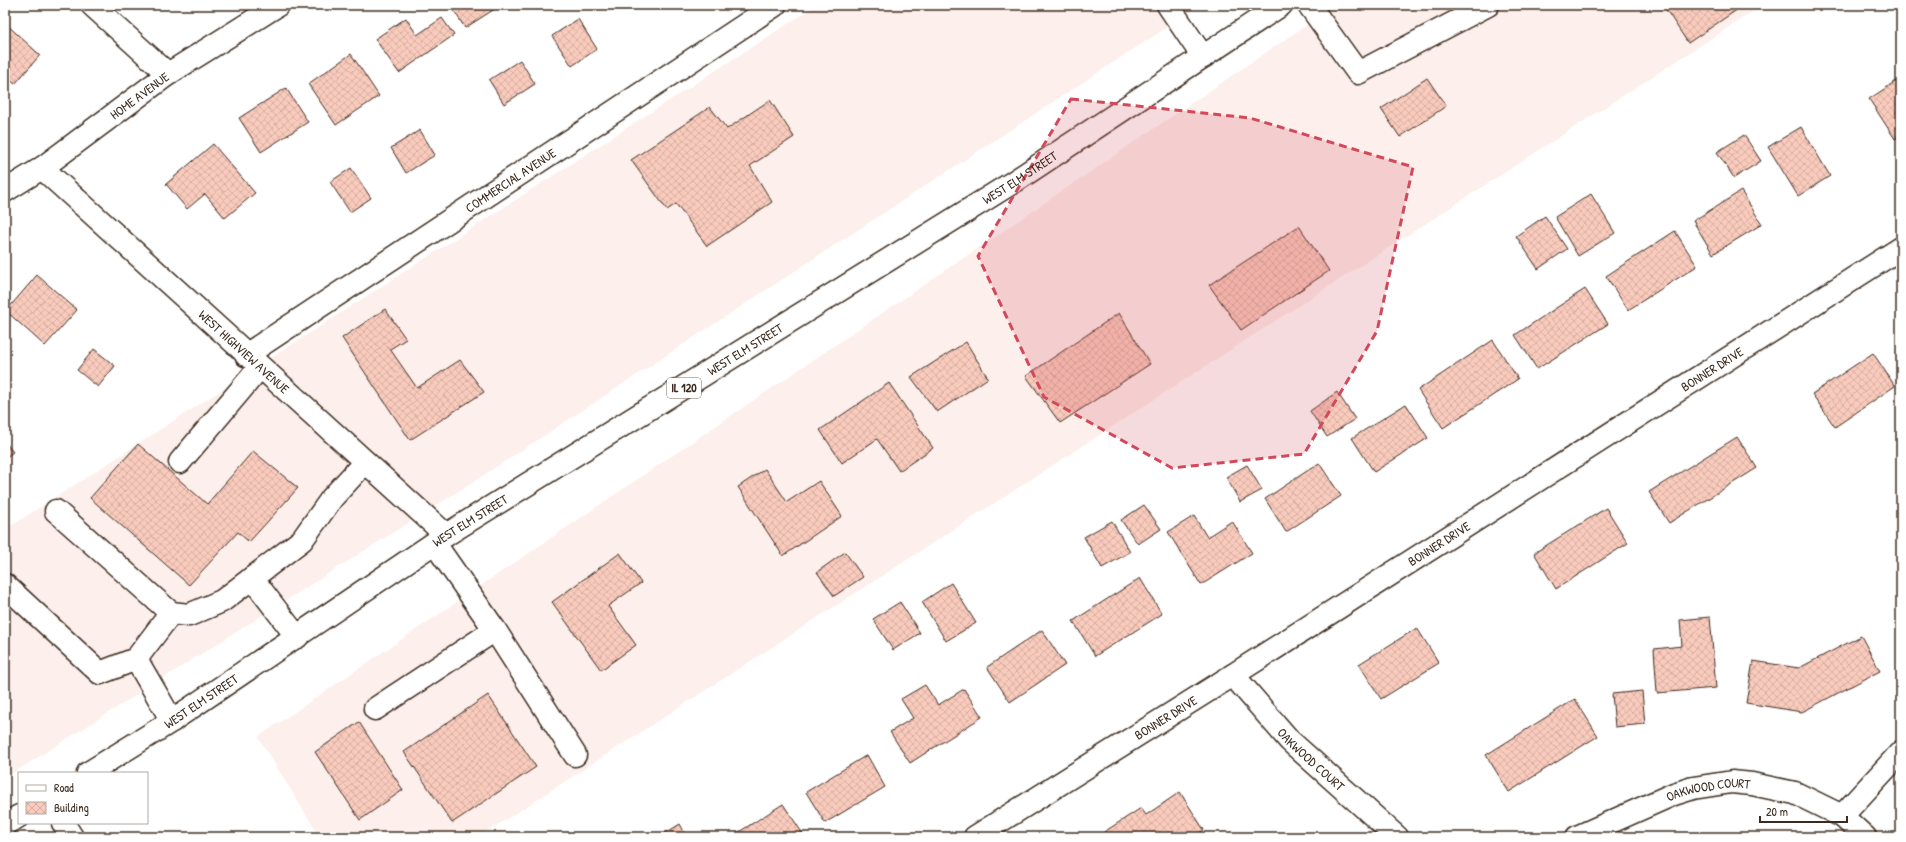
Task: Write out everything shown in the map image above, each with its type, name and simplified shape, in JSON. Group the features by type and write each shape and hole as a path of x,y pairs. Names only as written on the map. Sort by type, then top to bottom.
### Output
{"street":[{"path":"92,5 168,74"},
{"name":"HOME AVENUE","path":"5,191 42,168 168,74 278,5"},
{"name":"COMMERCIAL AVENUE","path":"180,462 253,361 776,5"},
{"path":"1168,5 1203,56"},
{"name":"WEST ELM STREET","path":"90,772 172,721 441,539 1015,181 1281,5"},
{"path":"1309,5 1358,73 1488,5"},
{"name":"WEST HIGHVIEW AVENUE","path":"42,168 365,462 441,539 495,630 575,755"},
{"name":"BONNER DRIVE","path":"975,837 1233,675 1901,248"},
{"path":"56,511 171,612 189,614 222,601 302,540 332,498 365,462"},
{"path":"252,578 297,637"},
{"path":"5,585 100,674 136,659 171,612"},
{"path":"374,709 495,630"},
{"path":"136,659 172,721"},
{"name":"OAKWOOD COURT","path":"1233,675 1290,741 1397,837"},
{"path":"1842,816 1901,752"},
{"name":"OAKWOOD COURT","path":"1577,837 1674,794 1693,788 1732,782 1752,784 1795,793 1842,816 1865,837"},
{"path":"5,825 18,817"},
{"path":"64,824 72,837"}],"highlighted area":[{"path":"1071,99 1250,118 1413,167 1377,331 1304,454 1172,468 1044,397 978,256"}],"shaded area":[{"path":"817,5 1201,5 470,484 5,778 5,530"},
{"path":"1336,5 1763,5 479,837 320,837 258,737"}],"building":[{"path":"501,5 465,28 451,6"},
{"path":"1663,5 1744,5 1688,43"},
{"path":"406,18 417,35 442,18 454,35 399,73 375,39"},
{"path":"578,19 597,49 572,66 552,36"},
{"path":"5,23 40,55 15,84 5,76"},
{"path":"351,54 379,96 336,125 308,84"},
{"path":"520,60 535,84 504,104 489,80"},
{"path":"1427,78 1446,106 1400,137 1381,109"},
{"path":"1901,78 1901,135 1895,139 1869,99"},
{"path":"286,88 308,122 261,152 239,118"},
{"path":"770,100 794,137 750,166 772,202 707,246 676,204 667,210 631,160 710,107 727,129"},
{"path":"1801,127 1830,176 1798,196 1768,147"},
{"path":"420,130 435,155 406,173 391,148"},
{"path":"1744,135 1761,161 1734,178 1717,152"},
{"path":"213,144 255,193 225,218 205,194 187,209 166,184"},
{"path":"351,168 371,198 350,212 330,182"},
{"path":"1741,191 1762,224 1713,254 1693,221"},
{"path":"1591,194 1615,233 1578,256 1555,217"},
{"path":"1545,216 1567,249 1538,269 1516,236"},
{"path":"1299,226 1329,271 1241,330 1209,285"},
{"path":"1675,231 1697,266 1628,310 1606,276"},
{"path":"37,275 77,310 45,346 6,311"},
{"path":"1585,289 1608,324 1537,369 1515,335"},
{"path":"385,309 406,339 390,349 417,388 460,360 484,392 410,440 342,338"},
{"path":"1119,313 1150,364 1060,423 1026,376"},
{"path":"1493,340 1518,379 1443,428 1418,390"},
{"path":"966,342 988,378 937,412 911,377"},
{"path":"94,349 115,366 98,387 77,370"},
{"path":"1873,353 1895,386 1835,427 1812,394"},
{"path":"889,383 933,448 899,471 877,439 842,463 820,430"},
{"path":"1337,392 1355,419 1327,437 1310,411"},
{"path":"1406,404 1428,438 1374,472 1352,438"},
{"path":"1737,437 1757,468 1669,523 1649,492"},
{"path":"5,442 13,452 5,458"},
{"path":"138,444 207,504 253,451 298,488 249,542 238,532 189,585 90,498"},
{"path":"1319,463 1341,496 1286,532 1265,499"},
{"path":"1247,465 1262,490 1240,502 1226,477"},
{"path":"765,469 787,502 819,481 842,516 783,556 738,487"},
{"path":"1144,505 1161,529 1138,544 1121,520"},
{"path":"1606,508 1628,543 1556,589 1534,553"},
{"path":"1194,516 1207,537 1232,521 1252,553 1201,585 1168,532"},
{"path":"1112,521 1130,552 1102,568 1084,537"},
{"path":"845,552 863,577 834,596 817,572"},
{"path":"620,553 641,583 608,606 636,645 601,670 552,602"},
{"path":"1140,578 1162,614 1095,656 1073,621"},
{"path":"951,583 976,623 946,641 922,602"},
{"path":"900,602 920,633 893,650 873,619"},
{"path":"1710,617 1716,688 1657,693 1654,649 1682,646 1680,620"},
{"path":"1417,628 1439,663 1381,699 1359,664"},
{"path":"1042,630 1065,665 1010,702 987,667"},
{"path":"1861,636 1880,671 1802,712 1746,703 1753,661 1799,668"},
{"path":"925,685 938,705 964,689 982,717 910,763 890,732 913,718 901,699"},
{"path":"1642,691 1645,724 1615,727 1612,694"},
{"path":"488,695 536,767 452,823 404,752"},
{"path":"1575,699 1598,736 1509,792 1486,755"},
{"path":"359,722 403,790 360,820 315,752"},
{"path":"867,755 885,787 825,823 806,792"},
{"path":"1180,792 1204,830 1194,837 1108,837 1104,832 1141,808 1146,815"},
{"path":"783,804 805,837 731,837"},
{"path":"680,824 687,837 659,837"}]}
